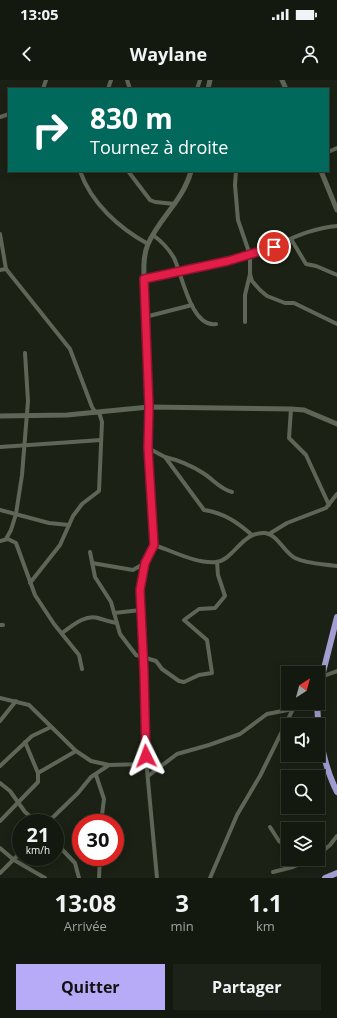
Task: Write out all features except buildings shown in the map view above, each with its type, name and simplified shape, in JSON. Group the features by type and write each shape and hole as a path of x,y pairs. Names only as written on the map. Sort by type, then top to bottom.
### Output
{"highway":[{"path":"323,666 337,617"},
{"path":"317,710 324,752 337,792"},
{"path":"325,878 337,874"}],"street":[{"path":"80,172 88,189 101,207 128,232 148,244"},
{"path":"129,172 150,200 155,202 176,204"},
{"path":"158,878 146,764 144,658 140,590 145,563 154,545 148,448 149,407 144,279 145,255 148,244 176,204 191,172"},
{"path":"236,172 235,185 238,220 250,255 250,274 246,295 246,322"},
{"path":"320,172 337,210"},
{"path":"144,279 180,273 250,255 307,232 337,226"},
{"path":"0,234 2,256 6,269 70,349 92,408 98,412 102,422 99,491 82,504 73,516 60,545 30,583"},
{"path":"153,235 171,254 180,273 182,283 195,310 206,321 216,324"},
{"path":"291,239 306,264 320,267 337,275"},
{"path":"0,270 6,269"},
{"path":"250,274 260,290 267,296 285,303 294,303 337,324"},
{"path":"145,317 192,305"},
{"path":"6,539 11,530 16,514 25,446 27,416 25,353"},
{"path":"0,416 98,412 149,407 291,409 304,410 337,424"},
{"path":"291,409 289,438 306,455 329,505"},
{"path":"0,447 101,440"},
{"path":"148,448 165,457 177,460 202,473 222,490 232,492"},
{"path":"165,457 172,470 204,510 219,512 236,522 252,535"},
{"path":"269,534 287,523 315,514 329,505 337,494"},
{"path":"0,510 49,523 69,525"},
{"path":"154,545 207,562 217,562 252,535 263,533 269,534 294,558 337,566"},
{"path":"0,541 11,539 16,543 37,598 80,658 82,669"},
{"path":"90,552 95,577 111,602 120,634 136,655 156,661 162,670 178,681 184,682 212,673 207,640 184,620 199,609 215,608 224,598 225,593 218,575 217,562"},
{"path":"92,564 134,570 145,563"},
{"path":"114,613 141,610"},
{"path":"62,633 83,618 97,618 104,621 117,623"},
{"path":"325,676 337,671"},
{"path":"0,698 29,705 44,718 50,727 76,751 91,761 109,765 146,764"},
{"path":"0,721 16,701"},
{"path":"148,776 177,754 240,734 267,714 288,710"},
{"path":"210,878 237,815 260,776 293,710"},
{"path":"0,766 24,742 50,727"},
{"path":"0,821 38,782 38,773 24,742"},
{"path":"38,773 76,751"},
{"path":"56,814 78,793 86,782 109,765"},
{"path":"96,775 104,799 102,814"},
{"path":"0,783 10,791 27,814"},
{"path":"270,827 281,842"},
{"path":"325,850 337,836"},
{"path":"0,848 12,858"},
{"path":"64,850 75,863 79,878"},
{"path":"0,873 12,862"},
{"path":"24,866 45,878"},
{"path":"99,878 100,866"},
{"path":"273,872 294,866"}],"route":[{"path":"146,756 140,590 145,563 154,545 149,477 149,407 144,279 180,273 228,261 274,247"}]}
